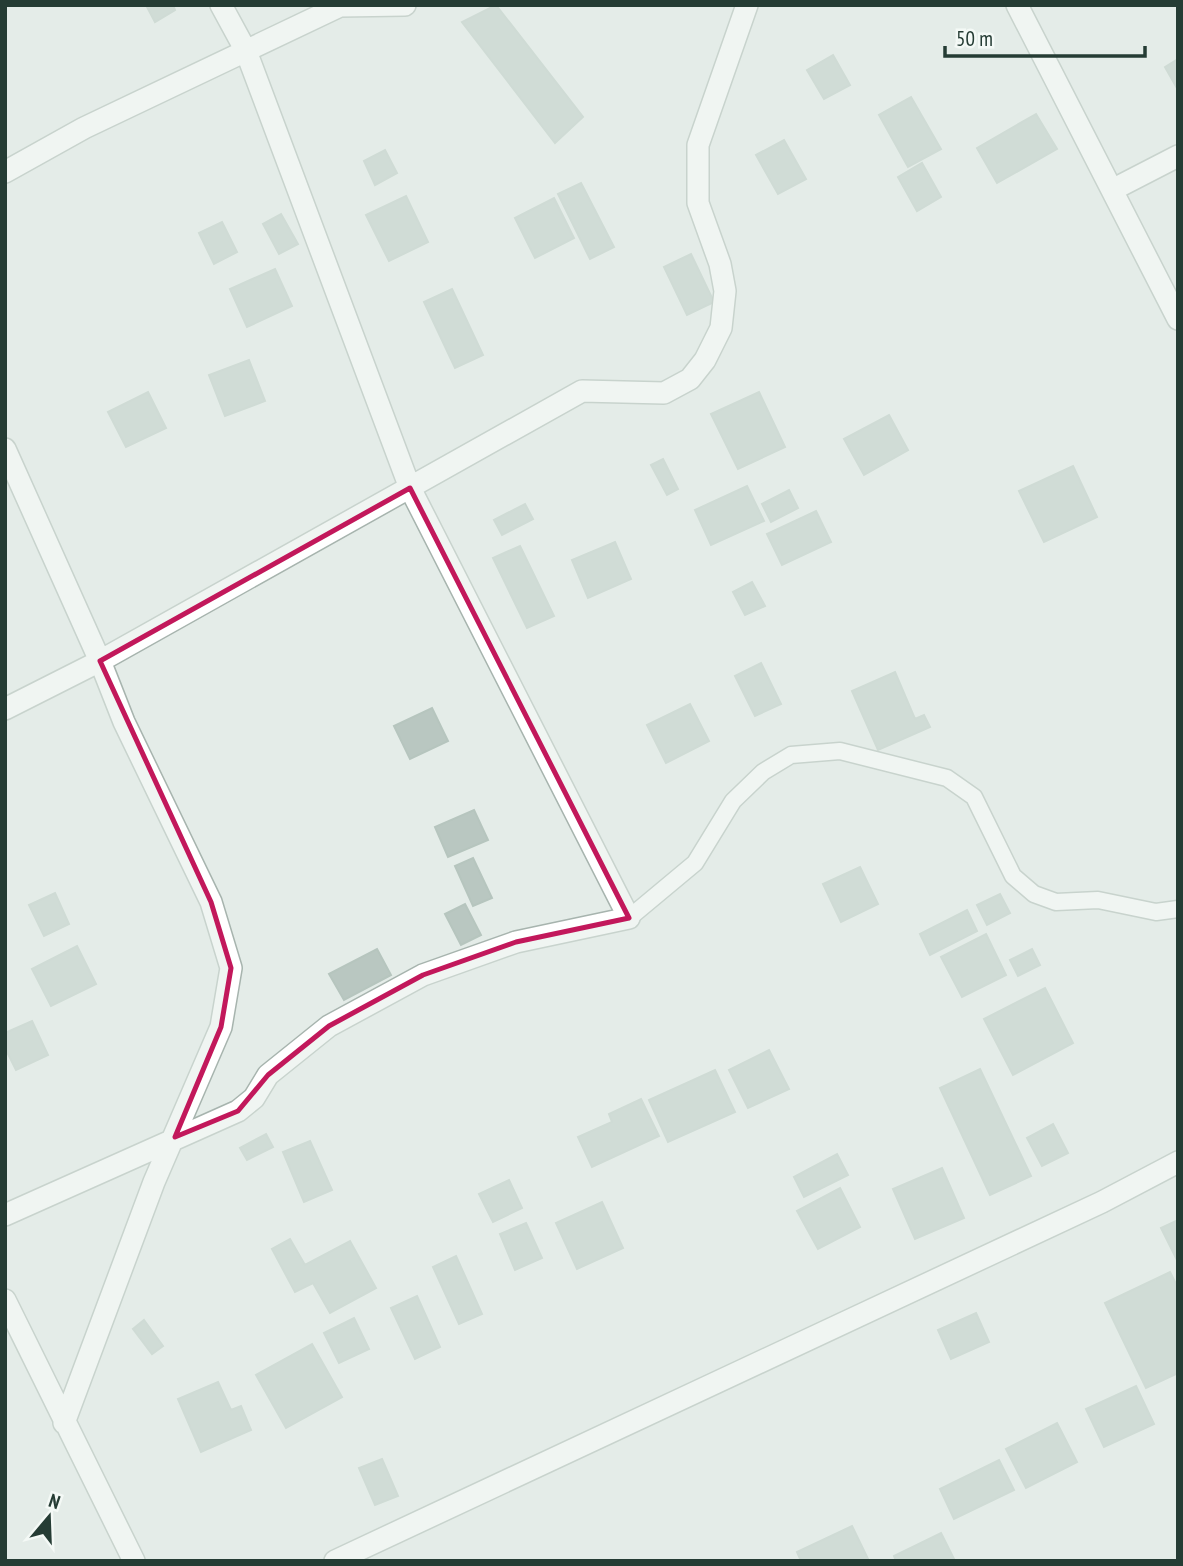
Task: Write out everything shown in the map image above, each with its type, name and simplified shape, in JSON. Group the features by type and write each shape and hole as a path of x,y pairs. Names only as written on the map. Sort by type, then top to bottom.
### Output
{"street":[{"path":"5,1215 238,1111 254,1098 268,1075 329,1026 423,975 516,942 629,918 410,488 246,51 221,5"},
{"path":"5,172 84,128 340,6 405,5"},
{"path":"5,709 100,661 583,391 664,393 690,379 705,360 721,328 725,291 720,264 698,203 698,145 747,5"},
{"path":"1017,5 1178,319"},
{"path":"1114,190 1178,156"},
{"path":"5,449 100,661 139,756 211,902 231,968 221,1027 154,1182 64,1423"},
{"path":"335,1561 1102,1202 1178,1162"},
{"path":"5,1300 134,1561"}],"lane":[{"path":"629,918 695,863 733,801 763,772 791,755 840,751 947,778 974,797 1013,876 1034,894 1056,902 1098,900 1156,912 1178,909"}],"highlighted area":[{"path":"410,488 629,918 516,942 423,975 329,1026 268,1075 238,1111 175,1137 221,1027 231,968 211,902 100,661"}],"building":[{"path":"146,5 173,5 175,10 155,22"},
{"path":"496,5 583,117 555,143 462,22"},
{"path":"833,55 850,85 824,99 807,70"},
{"path":"1178,59 1178,90 1165,67"},
{"path":"911,97 941,149 908,167 879,115"},
{"path":"1036,114 1057,149 997,183 977,148"},
{"path":"784,140 806,179 778,194 756,155"},
{"path":"385,150 397,173 375,185 364,161"},
{"path":"922,163 941,197 917,211 898,177"},
{"path":"581,183 614,247 590,259 558,194"},
{"path":"406,196 428,242 389,261 366,215"},
{"path":"554,198 574,238 535,258 515,218"},
{"path":"281,214 298,244 279,254 263,224"},
{"path":"222,222 237,252 214,264 199,233"},
{"path":"691,254 714,302 687,315 664,267"},
{"path":"275,269 292,306 247,327 230,289"},
{"path":"452,289 483,355 455,368 424,302"},
{"path":"249,360 265,401 225,416 209,375"},
{"path":"148,392 166,428 126,447 108,412"},
{"path":"759,392 785,447 738,469 711,414"},
{"path":"889,415 908,450 864,475 844,439"},
{"path":"663,459 678,489 667,495 651,465"},
{"path":"1073,466 1097,517 1044,542 1019,491"},
{"path":"747,486 764,521 711,545 695,510"},
{"path":"789,490 798,508 771,522 762,504"},
{"path":"525,504 533,519 502,535 494,520"},
{"path":"816,511 831,542 782,565 767,534"},
{"path":"615,542 631,579 588,598 572,560"},
{"path":"520,546 554,616 527,628 493,558"},
{"path":"752,582 765,606 745,615 733,592"},
{"path":"761,663 781,704 755,716 735,676"},
{"path":"895,672 915,719 924,715 930,727 878,750 852,691"},
{"path":"690,704 709,741 666,763 647,725"},
{"path":"432,708 448,741 410,759 394,726"},
{"path":"474,810 488,840 448,857 435,827"},
{"path":"473,858 492,898 473,906 455,866"},
{"path":"860,867 878,904 841,922 823,884"},
{"path":"55,893 69,924 44,936 29,905"},
{"path":"1000,894 1010,913 987,925 977,905"},
{"path":"465,904 481,935 461,945 445,914"},
{"path":"967,910 977,931 930,955 920,934"},
{"path":"986,934 1006,975 962,997 941,957"},
{"path":"77,946 96,984 51,1006 32,969"},
{"path":"377,949 391,975 344,1000 329,974"},
{"path":"1032,949 1040,965 1018,976 1010,960"},
{"path":"1045,988 1073,1043 1013,1075 984,1019"},
{"path":"32,1021 48,1055 16,1070 5,1048 5,1033"},
{"path":"769,1050 789,1089 748,1108 729,1070"},
{"path":"980,1069 1031,1176 990,1195 940,1088"},
{"path":"715,1070 735,1112 668,1142 649,1100"},
{"path":"641,1099 659,1136 592,1167 578,1137 612,1122 609,1114"},
{"path":"1053,1124 1068,1153 1042,1166 1027,1138"},
{"path":"266,1134 273,1147 247,1160 240,1148"},
{"path":"310,1141 332,1190 304,1202 283,1152"},
{"path":"837,1154 848,1175 804,1197 794,1177"},
{"path":"942,1168 964,1218 915,1239 893,1189"},
{"path":"509,1180 522,1208 493,1222 479,1194"},
{"path":"840,1188 860,1227 818,1249 797,1211"},
{"path":"602,1202 623,1248 577,1269 556,1223"},
{"path":"1178,1220 1178,1262 1161,1228"},
{"path":"526,1223 542,1258 515,1270 500,1234"},
{"path":"290,1239 305,1265 350,1241 376,1288 330,1313 313,1283 295,1292 272,1249"},
{"path":"456,1256 482,1314 459,1324 433,1267"},
{"path":"1170,1272 1178,1288 1178,1373 1146,1388 1105,1303"},
{"path":"417,1296 440,1347 415,1359 391,1308"},
{"path":"976,1313 989,1342 951,1359 938,1330"},
{"path":"354,1318 369,1349 339,1363 324,1333"},
{"path":"144,1320 163,1346 152,1354 133,1329"},
{"path":"312,1344 342,1397 286,1428 256,1375"},
{"path":"218,1382 231,1410 241,1406 251,1430 201,1452 178,1399"},
{"path":"1136,1386 1154,1424 1104,1447 1086,1409"},
{"path":"1057,1423 1077,1462 1026,1488 1006,1449"},
{"path":"382,1459 398,1496 375,1505 359,1468"},
{"path":"999,1460 1014,1490 954,1519 940,1489"},
{"path":"852,1526 869,1561 801,1561 797,1552"},
{"path":"941,1533 955,1561 896,1561 894,1556"}]}
